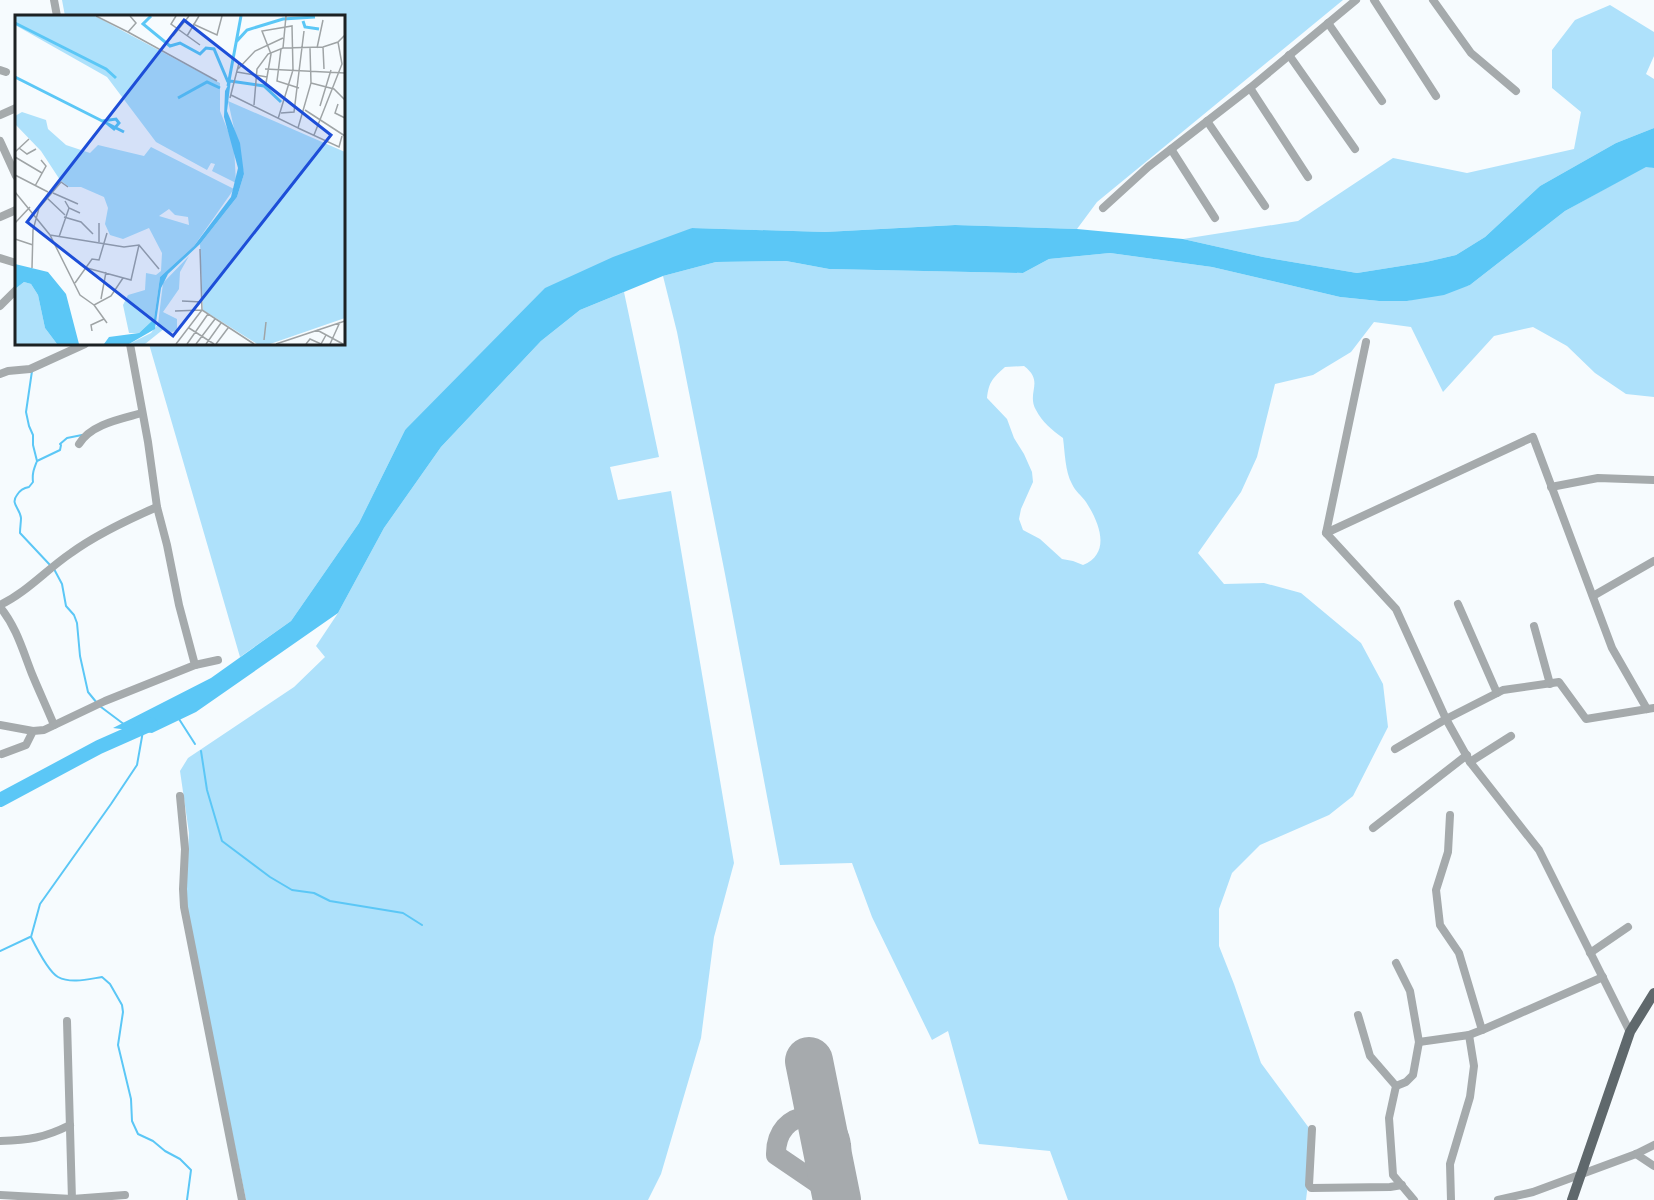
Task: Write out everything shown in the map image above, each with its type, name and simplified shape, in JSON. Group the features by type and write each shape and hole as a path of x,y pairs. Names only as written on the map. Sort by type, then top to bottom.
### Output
{"main road":[{"path":"1572,1200 1630,1032 1654,993"}],"street":[{"path":"54,0 57,15"},
{"path":"1103,208 1143,171 1250,88 1356,0"},
{"path":"1374,0 1436,96"},
{"path":"1433,0 1471,53 1516,92"},
{"path":"1328,23 1382,101"},
{"path":"1289,56 1355,149"},
{"path":"1250,88 1308,177"},
{"path":"0,115 15,108"},
{"path":"1207,121 1265,206"},
{"path":"0,141 15,174"},
{"path":"1171,149 1215,218"},
{"path":"0,217 15,210"},
{"path":"0,258 15,263"},
{"path":"0,306 15,291"},
{"path":"1326,533 1366,342"},
{"path":"0,374 30,369 84,345"},
{"path":"130,345 157,507 195,665"},
{"path":"80,444 90,432 113,421 142,412"},
{"path":"1326,533 1533,437 1612,648 1651,709 1586,719 1559,682 1503,690 1446,718 1395,749"},
{"path":"1551,487 1598,478 1654,480"},
{"path":"54,726 26,655 8,617 0,606 88,542 122,522 157,507"},
{"path":"1326,533 1396,609 1446,718 1469,758 1539,850 1630,1032"},
{"path":"1593,596 1654,561"},
{"path":"1458,604 1497,693"},
{"path":"1534,626 1550,684"},
{"path":"0,725 33,731 44,730 105,701 195,665 218,660"},
{"path":"2,754 26,745 33,731"},
{"path":"1373,828 1469,758 1511,736"},
{"path":"180,796 185,849 184,907 242,1200"},
{"path":"1450,815 1448,852 1436,890 1440,925 1459,953 1482,1030"},
{"path":"1590,953 1628,927"},
{"path":"1396,963 1410,991 1419,1042 1413,1075 1406,1082 1396,1086"},
{"path":"1419,1042 1469,1035 1603,977"},
{"path":"1358,1014 1370,1056 1396,1086"},
{"path":"67,1021 72,1199"},
{"path":"1451,1200 1450,1164 1470,1097 1474,1066 1469,1035"},
{"path":"1396,1086 1389,1118 1393,1175 1414,1200"},
{"path":"0,1141 35,1139 70,1125"},
{"path":"1312,1129 1309,1185 1311,1188 1402,1185"},
{"path":"1498,1200 1533,1192 1636,1154 1654,1144"},
{"path":"1636,1154 1654,1166"},
{"path":"0,1195 72,1199 125,1195"}],"shaded area":[{"path":"62,0 1343,0 1097,202 1077,229 954,225 825,232 692,228 405,430 359,523 291,621 240,657 149,345 345,345 345,15 65,15"},
{"path":"1610,5 1654,32 1654,56 1646,74 1654,79 1654,128 1616,143 1540,186 1485,237 1456,255 1357,273 1263,257 1183,239 1298,221 1393,158 1467,173 1574,149 1581,112 1552,88 1552,50 1575,20"},
{"path":"1646,166 1654,168 1654,397 1626,394 1595,373 1567,346 1533,327 1494,336 1443,392 1411,327 1374,322 1351,352 1313,375 1275,384 1257,457 1241,492 1198,553 1224,584 1264,583 1301,593 1361,643 1383,684 1388,727 1353,796 1329,815 1260,845 1232,873 1219,909 1219,946 1261,1063 1309,1128 1313,1141 1306,1200 1068,1200 1050,1151 979,1144 948,1031 932,1040 872,917 852,863 780,865 677,332 663,276 716,262 786,261 829,269 1023,273 1049,259 1110,253 1212,267 1340,297 1407,301 1470,285 1565,211","holes":["1024,366 1030,372 1034,382 1033,404 1041,418 1063,438 1070,479 1091,510 1098,528 1100,536 1098,553 1083,565 1062,559 1040,539 1023,530 1019,519 1033,482 1032,472 1007,419 987,398 992,380 1005,367"]},
{"path":"624,292 659,457 610,467 618,500 671,491 734,863 714,937 701,1038 661,1174 648,1200 246,1200 185,905 189,833 180,771 188,758 294,687 325,657 316,646 338,613 384,528 441,447 541,341 580,310"}],"water":[{"path":"1654,128 1654,168 1646,167 1565,211 1470,285 1444,295 1407,301 1340,297 1212,267 1110,253 1049,259 1023,273 829,269 786,261 716,262 663,276 580,310 541,341 441,447 384,528 338,613 196,712 152,733 113,728 211,678 291,621 359,523 405,430 545,288 613,257 692,228 825,232 955,225 1077,229 1183,239 1263,257 1357,273 1456,255 1485,237 1540,186 1616,143"}],"waterway":[{"path":"32,371 26,412 37,461 33,482 19,492 15,498 15,504 21,518 20,533 50,565"},
{"path":"37,461 60,450 60,444 67,438 82,435"},
{"path":"54,569 62,584 66,606 74,615 77,623 80,656 88,692 97,703"},
{"path":"101,707 125,725"},
{"path":"179,719 195,744"},
{"path":"0,800 99,747 151,724"},
{"path":"143,731 137,765 40,904 31,937 47,965 58,977 74,981 102,977 110,984 122,1005 118,1045 131,1099 132,1121 138,1134 180,1159 191,1170 187,1200"},
{"path":"201,751 207,790 222,841 270,877 292,890 314,893 330,901 403,913 422,925"},
{"path":"0,951 30,937"}],"taxiway":[{"path":"833,1177 841,1154 841,1145 837,1132 829,1123 818,1118 806,1117 795,1120 785,1127 778,1139 776,1155 823,1187 834,1200"}],"runway":[{"path":"809,1061 837,1200"}]}
